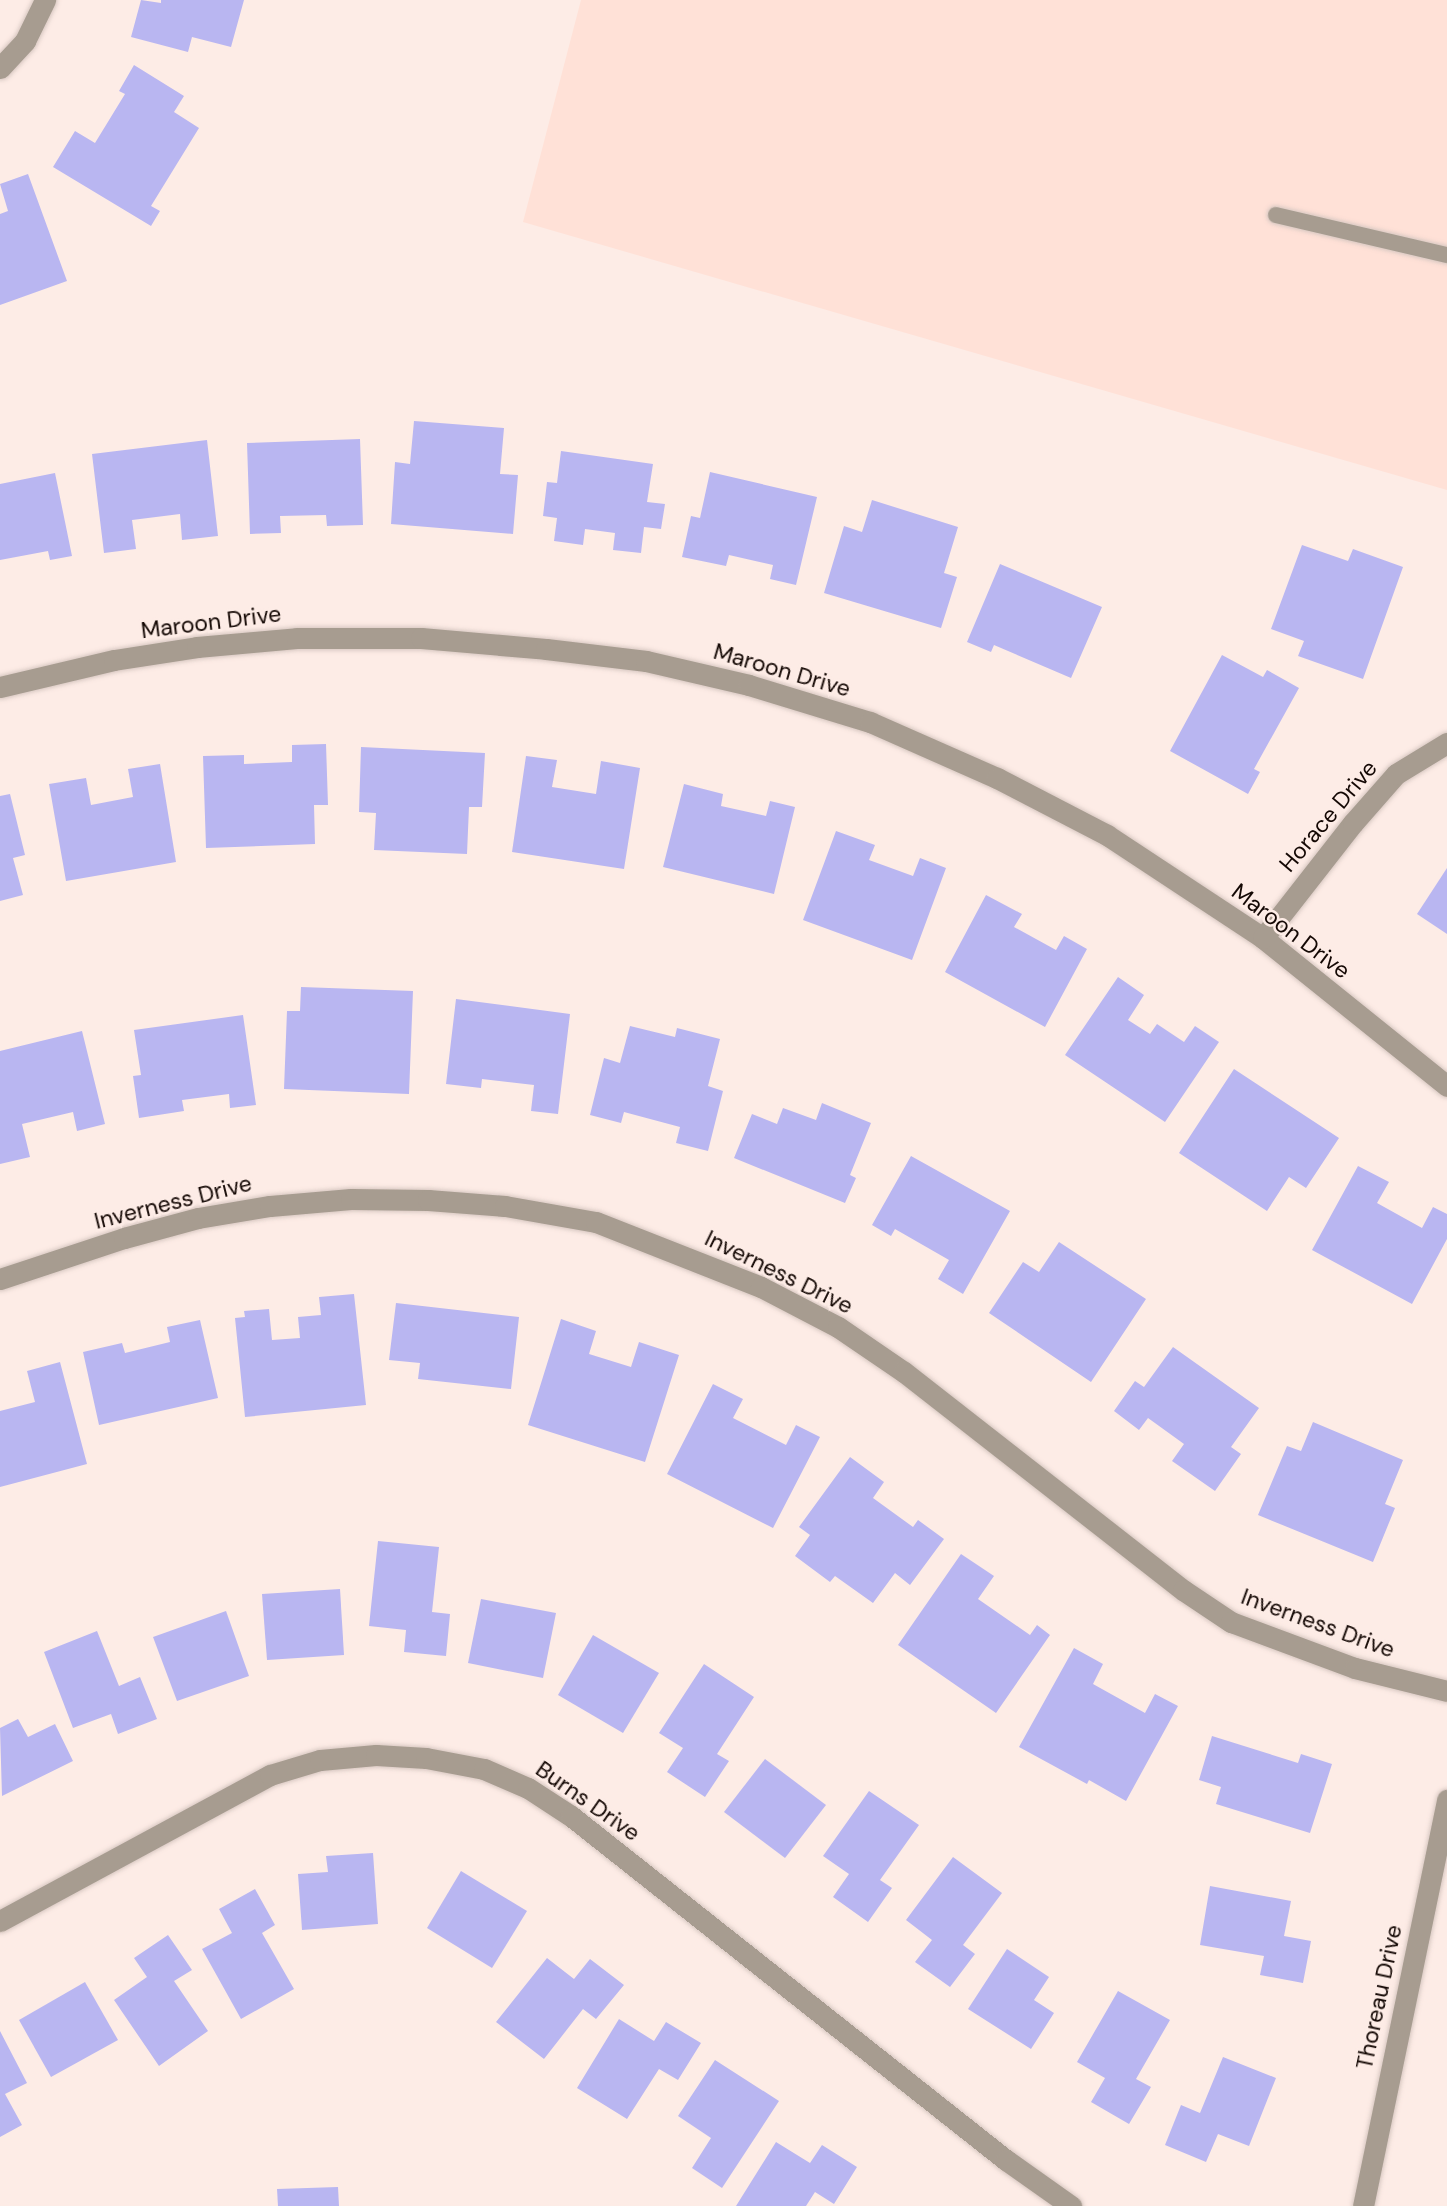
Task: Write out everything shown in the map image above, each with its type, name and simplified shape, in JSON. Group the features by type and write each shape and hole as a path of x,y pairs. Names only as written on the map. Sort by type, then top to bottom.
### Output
{"street":[{"path":"0,68 25,41 45,0"},
{"name":"Maroon Drive","path":"0,687 114,660 197,646 297,638 421,638 646,661 749,685 870,722 997,778 1107,835 1263,938 1447,1086"},
{"name":"Horace Drive","path":"1263,938 1353,823 1396,774 1447,743"},
{"name":"Inverness Drive","path":"0,1279 124,1238 198,1218 271,1206 351,1199 428,1200 505,1206 596,1222 761,1287 838,1327 904,1372 1183,1590 1231,1622 1356,1668 1447,1691"},
{"name":"Burns Drive","path":"0,1921 270,1775 320,1760 376,1755 426,1758 484,1769 528,1788 571,1816 1006,2160 1071,2206"},
{"name":"Thoreau Drive","path":"1363,2206 1447,1800"}],"lane":[{"path":"1276,215 1447,255"}],"shaded area":[{"path":"581,0 1447,0 1447,490 523,222"}],"building":[{"path":"141,0 161,3 161,0 244,0 231,47 192,37 188,52 131,37"},
{"path":"134,65 184,96 174,112 199,128 151,206 160,211 151,226 53,167 75,131 95,143 125,94 119,91"},
{"path":"28,174 67,281 0,305 0,214 8,211 0,184"},
{"path":"414,421 504,428 500,474 518,475 513,534 391,524 395,462 410,464"},
{"path":"360,439 363,525 327,526 326,515 280,516 281,533 250,534 247,443"},
{"path":"207,440 218,536 182,540 180,514 132,520 136,549 104,553 92,454"},
{"path":"561,451 653,464 647,502 665,504 661,529 644,527 641,553 613,550 615,533 585,529 583,545 554,541 557,518 543,516 547,482 557,483"},
{"path":"710,472 817,497 796,585 770,579 773,565 729,555 726,566 682,557 691,516 700,518"},
{"path":"55,473 72,556 50,560 48,551 0,560 0,484"},
{"path":"872,500 958,527 944,573 957,577 941,628 824,593 844,526 862,532"},
{"path":"1302,545 1348,561 1353,549 1403,567 1363,679 1298,656 1304,641 1271,629"},
{"path":"1000,564 1102,607 1071,678 994,645 991,652 967,642"},
{"path":"1222,655 1263,677 1267,670 1299,688 1254,769 1260,772 1248,794 1170,751"},
{"path":"326,744 328,805 314,805 315,844 206,848 203,756 244,755 244,764 292,762 292,745"},
{"path":"361,747 485,753 482,807 469,807 467,854 374,850 376,813 359,812"},
{"path":"526,756 557,760 552,787 596,794 601,761 640,768 624,869 512,852"},
{"path":"160,764 176,862 66,881 49,784 86,778 91,805 133,797 128,769"},
{"path":"684,784 723,794 721,806 766,816 770,801 795,807 774,894 663,867"},
{"path":"10,794 25,855 13,858 23,895 0,901 0,796"},
{"path":"836,831 875,845 869,860 913,876 920,858 946,868 912,960 803,920"},
{"path":"1447,868 1447,934 1417,914"},
{"path":"986,895 1022,914 1014,927 1056,950 1064,936 1087,949 1045,1027 945,972"},
{"path":"1118,977 1144,995 1128,1020 1150,1034 1157,1024 1184,1042 1195,1026 1219,1042 1165,1122 1065,1055"},
{"path":"301,987 413,991 409,1094 284,1089 287,1011 300,1011"},
{"path":"456,999 570,1014 558,1114 531,1111 534,1085 482,1079 481,1088 446,1084"},
{"path":"243,1015 256,1105 230,1108 229,1094 182,1100 184,1111 139,1118 133,1076 141,1075 134,1030"},
{"path":"630,1026 675,1037 677,1028 720,1039 708,1086 723,1091 708,1151 676,1143 680,1127 624,1112 621,1123 590,1115 604,1058 620,1063"},
{"path":"82,1031 105,1124 77,1131 73,1112 22,1124 30,1157 0,1164 0,1051"},
{"path":"1234,1069 1339,1138 1306,1188 1289,1177 1267,1211 1179,1153"},
{"path":"822,1103 871,1123 850,1175 856,1178 845,1203 734,1158 752,1114 777,1124 783,1108 816,1120"},
{"path":"911,1156 1010,1211 963,1294 938,1279 949,1260 895,1229 891,1236 872,1225"},
{"path":"1358,1166 1389,1182 1377,1203 1422,1228 1433,1207 1447,1214 1447,1239 1412,1304 1312,1250"},
{"path":"1059,1242 1146,1299 1091,1382 989,1313 1023,1262 1039,1272"},
{"path":"354,1294 366,1405 245,1417 235,1318 245,1317 244,1311 269,1309 272,1340 300,1338 298,1317 321,1315 319,1297"},
{"path":"396,1303 519,1317 511,1389 418,1379 420,1363 389,1360"},
{"path":"561,1319 596,1331 589,1354 631,1367 639,1342 679,1355 645,1462 528,1425"},
{"path":"200,1320 218,1398 99,1425 83,1352 122,1343 125,1353 170,1342 167,1327"},
{"path":"1173,1347 1259,1408 1231,1447 1241,1454 1215,1491 1172,1461 1184,1444 1148,1418 1139,1430 1114,1411 1135,1381 1144,1387"},
{"path":"60,1362 87,1464 0,1487 0,1411 35,1402 27,1371"},
{"path":"713,1384 743,1399 733,1418 786,1445 796,1425 820,1437 773,1528 667,1474"},
{"path":"1313,1422 1403,1460 1385,1504 1395,1508 1373,1562 1258,1515 1287,1446 1301,1451"},
{"path":"850,1457 884,1482 873,1498 913,1527 918,1520 944,1539 910,1585 895,1573 873,1603 835,1576 830,1582 795,1556 810,1535 799,1527"},
{"path":"378,1541 439,1547 432,1612 450,1614 446,1656 404,1652 406,1630 369,1626"},
{"path":"961,1554 994,1576 978,1599 1030,1635 1037,1625 1050,1635 996,1713 898,1645"},
{"path":"340,1589 344,1655 267,1660 262,1594"},
{"path":"481,1599 556,1613 543,1678 468,1663"},
{"path":"226,1611 249,1676 177,1701 153,1637"},
{"path":"97,1631 119,1686 140,1677 157,1719 118,1734 111,1714 73,1728 44,1652"},
{"path":"593,1635 659,1673 623,1733 558,1695"},
{"path":"1074,1648 1103,1664 1093,1684 1145,1713 1155,1694 1178,1706 1126,1801 1089,1780 1087,1784 1019,1747"},
{"path":"704,1664 754,1697 717,1754 729,1761 705,1797 667,1772 683,1748 659,1733"},
{"path":"18,1719 28,1737 55,1724 73,1761 2,1796 0,1728"},
{"path":"1212,1736 1298,1763 1301,1754 1332,1764 1310,1833 1216,1804 1221,1787 1199,1780"},
{"path":"765,1759 826,1805 785,1858 724,1812"},
{"path":"869,1791 919,1825 880,1880 892,1888 868,1922 833,1897 849,1874 823,1856"},
{"path":"373,1853 378,1924 302,1930 298,1874 328,1872 326,1856"},
{"path":"953,1857 1002,1893 963,1945 975,1954 950,1987 915,1962 932,1940 906,1920"},
{"path":"461,1871 527,1911 492,1968 427,1928"},
{"path":"1210,1886 1291,1901 1284,1936 1311,1941 1303,1983 1260,1975 1264,1956 1200,1945"},
{"path":"255,1889 275,1925 262,1933 294,1989 241,2019 202,1949 232,1933 219,1909"},
{"path":"168,1935 192,1970 174,1981 208,2031 159,2066 114,2000 147,1977 134,1958"},
{"path":"1007,1949 1049,1977 1034,2000 1054,2013 1031,2049 968,2009"},
{"path":"547,1958 574,1979 590,1959 624,1985 596,2019 583,2009 544,2059 496,2022"},
{"path":"85,1982 118,2040 51,2077 19,2020"},
{"path":"1118,1991 1170,2020 1136,2079 1151,2087 1129,2124 1091,2102 1105,2078 1077,2062"},
{"path":"619,2019 654,2041 666,2022 701,2043 678,2080 659,2069 627,2119 577,2088"},
{"path":"0,2031 27,2083 5,2094 22,2125 0,2137"},
{"path":"1223,2057 1276,2078 1249,2146 1218,2134 1206,2162 1165,2145 1181,2105 1200,2113"},
{"path":"715,2060 779,2101 722,2188 692,2168 711,2138 678,2116"},
{"path":"776,2142 810,2163 822,2145 857,2167 834,2204 815,2192 806,2206 736,2206"},
{"path":"338,2187 339,2206 278,2206 277,2189"}]}
